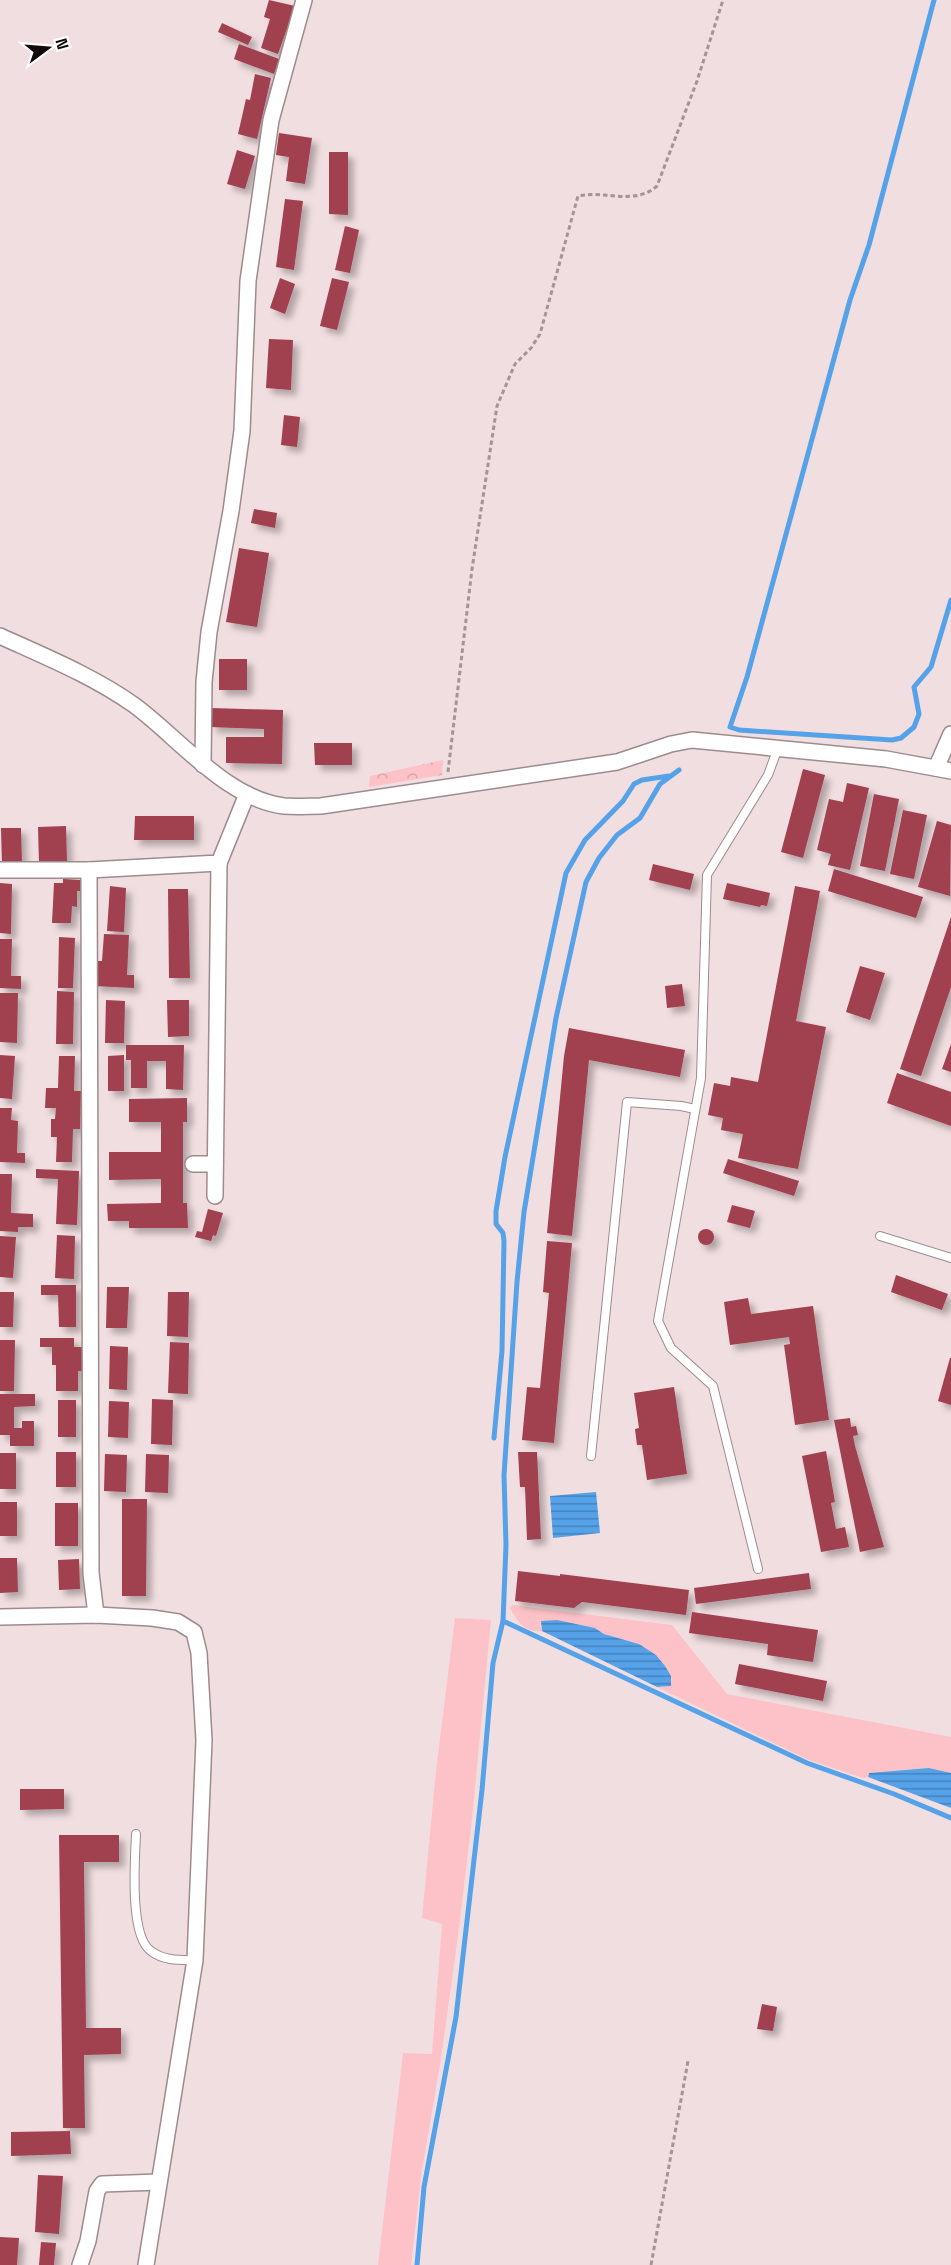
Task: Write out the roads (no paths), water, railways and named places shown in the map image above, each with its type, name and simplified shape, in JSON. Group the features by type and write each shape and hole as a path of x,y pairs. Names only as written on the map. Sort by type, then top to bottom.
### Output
{"street":[{"path":"203,765 204,682 209,632 231,511 242,431 248,281 271,120 304,0"},
{"path":"0,636 83,674 135,706 203,765 247,794 283,806 321,806 617,762 671,744 692,740 886,759 944,769 951,734"},
{"path":"214,1196 219,863 247,794"},
{"path":"0,870 89,870 219,863"},
{"path":"89,870 91,1561 96,1615"},
{"path":"193,1164 215,1164"},
{"path":"0,1617 96,1615 178,1622 194,1632 199,1653 204,1740 195,1960 146,2265"},
{"path":"80,2265 88,2241 97,2191 102,2184 159,2182"}],"lane":[{"path":"758,1569 713,1386 671,1348 658,1321 700,1078 707,875 768,775 778,748"},
{"path":"591,1456 627,1102 695,1109"},
{"path":"880,1236 951,1258"},
{"path":"136,1834 134,1890 138,1927 149,1951 169,1960 195,1960"}],"water":[{"path":"596,1492 600,1533 553,1538 550,1496"},
{"path":"557,1620 595,1628 604,1634 639,1644 656,1655 665,1666 671,1676 671,1686 657,1687 542,1631 541,1621"},
{"path":"929,1768 951,1773 951,1808 868,1777 869,1773"}],"waterway":[{"path":"934,0 869,245 850,300 747,677 730,727 739,730 892,740 901,738 914,727 919,714 914,687 931,667 951,600"},
{"path":"679,770 660,784 640,818 617,835 599,858 586,882 556,1018 524,1212 517,1282 504,1475 506,1545 503,1621 807,1763 894,1794 951,1818"},
{"path":"494,1438 502,1351 504,1241 503,1233 496,1224 496,1211 505,1157 566,873 585,840 623,801 634,784 642,780 669,776"},
{"path":"417,2265 424,2187 456,2017 482,1790 493,1663 503,1621"}]}
